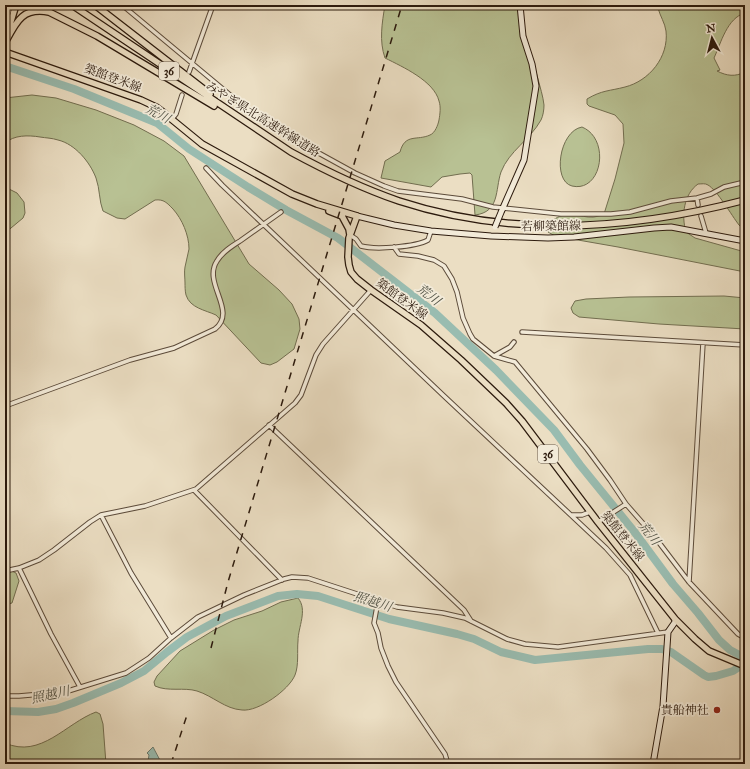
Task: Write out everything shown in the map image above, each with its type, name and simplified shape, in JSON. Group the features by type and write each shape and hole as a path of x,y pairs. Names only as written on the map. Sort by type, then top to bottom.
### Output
{"main road":[{"path":"5,42 16,5"},
{"name":"みやぎ県北高速幹線道路","path":"72,5 266,136 316,166 368,190 423,208 492,222 595,226 674,216 745,200"},
{"path":"95,5 266,136"},
{"path":"491,236 524,160 536,86 532,64 523,36 520,5"},
{"path":"5,42 18,20 24,14 37,11 49,12 98,36 266,136"},
{"name":"築館登米線","path":"5,52 141,100 156,107 202,144 292,194 317,204 357,216 350,237 348,257 348,265 357,279 421,325 461,360 506,403 539,443 590,512 675,618 709,651 741,665"},
{"path":"317,204 342,216 349,229 350,237"},
{"name":"若柳築館線","path":"357,216 394,225 431,231 491,236 548,238 574,237 671,227 745,241"},
{"path":"653,764 664,706 668,634 675,622 675,618"}],"street":[{"path":"5,24 11,5"},
{"path":"122,5 247,109 295,140 355,173 398,191 462,199 502,209 561,214 611,214 630,212 671,201 697,198 710,194 724,187 745,182"},
{"path":"189,72 213,5"},
{"path":"172,119 176,114 182,95"},
{"path":"206,168 606,548 630,575 658,633"},
{"path":"697,198 698,205"},
{"path":"5,406 130,360 174,348 220,326 224,313 212,276 216,261 226,251 281,212"},
{"path":"701,216 706,233"},
{"path":"350,237 356,239 361,246 371,248 426,242 431,231"},
{"path":"394,246 399,254 418,256 434,260 444,266 452,279 457,292 463,318 473,339 494,356 515,362 587,449 610,480 625,505 654,536 689,582 738,634 745,638"},
{"path":"5,571 19,568 39,560 101,515 145,506 194,490 295,403 301,395 316,355 323,344 371,290"},
{"path":"522,332 745,345"},
{"path":"494,356 510,347 514,342"},
{"path":"689,582 703,343"},
{"path":"269,425 464,610 472,622"},
{"path":"194,490 282,580"},
{"path":"598,522 625,505"},
{"path":"571,515 582,515 590,512"},
{"path":"101,515 131,573 171,638"},
{"path":"19,568 51,634 80,687"},
{"path":"5,696 65,692 126,673 149,658 171,638 198,617 238,598 292,577 308,578 367,598 410,610 454,615 465,618 506,639 525,644 558,647 658,633 668,634"},
{"path":"378,601 374,623 388,666 396,682 445,754 448,764"}],"green space":[{"path":"385,5 519,5 542,95 544,105 543,113 541,120 531,134 509,158 501,172 493,205 489,210 483,213 475,215 472,175 470,173 442,177 431,187 381,178 385,161 400,152 405,142 412,139 425,137 433,133 438,124 440,110 439,101 431,87 417,75 385,58 382,45 382,25"},
{"path":"662,5 745,5 745,13 729,25 714,58 720,70 717,71 721,73 734,75 745,72 745,228 742,228 739,225 716,192 705,184 698,184 690,193 685,205 684,219 686,232 695,238 745,252 745,272 555,236 548,232 547,224 557,217 569,214 593,217 604,214 624,143 623,124 615,115 589,106 587,104 587,99 602,92 634,84 649,74 656,66 661,59 666,41 666,31 658,8"},
{"path":"32,95 56,98 96,110 134,125 164,141 184,156 249,264 279,290 292,304 299,319 300,329 294,349 277,362 270,365 261,363 216,315 198,308 191,303 186,295 185,289 185,269 189,249 188,238 179,218 173,209 165,202 155,200 125,219 117,218 103,211 97,182 90,166 81,154 70,145 56,139 31,136 13,138 5,143 5,98"},
{"path":"582,127 591,133 597,142 599,164 596,174 590,181 582,186 572,186 566,182 562,175 560,166 561,156 563,146 568,137 574,130"},
{"path":"5,187 17,193 24,202 25,213 23,218 5,233"},
{"path":"724,296 745,298 745,329 659,324 579,317 573,313 571,308 575,301 586,299"},
{"path":"5,568 16,573 19,581 12,603 5,605"},
{"path":"298,598 302,608 302,619 298,636 295,675 292,681 280,693 264,704 249,710 242,710 225,705 197,691 187,689 165,689 155,686 154,682 157,676 180,651 214,630 234,620 262,611 281,602"},
{"path":"96,712 100,714 103,724 106,764 5,764 5,743 18,747 42,743"}],"water":[{"path":"153,747 162,764 151,764 150,761 148,761 149,755 147,753"}],"waterway":[{"name":"荒川","path":"5,66 74,89 157,123 189,149 248,187 286,210 338,238 435,313 496,370 554,430 580,465 633,530 673,584 719,640 730,650 745,658"},
{"name":"照越川","path":"5,711 38,712 56,709 73,703 121,683 144,671 187,637 226,616 278,596 297,594 318,596 389,619 457,634 474,639 501,652 535,660 648,649 662,649 671,652 708,677 733,671 739,667 745,659"}],"railway":[{"path":"211,648 228,582 402,5"},
{"path":"171,764 187,715"}],"place":[{"name":"貴船神社","path":"717,710"}]}
